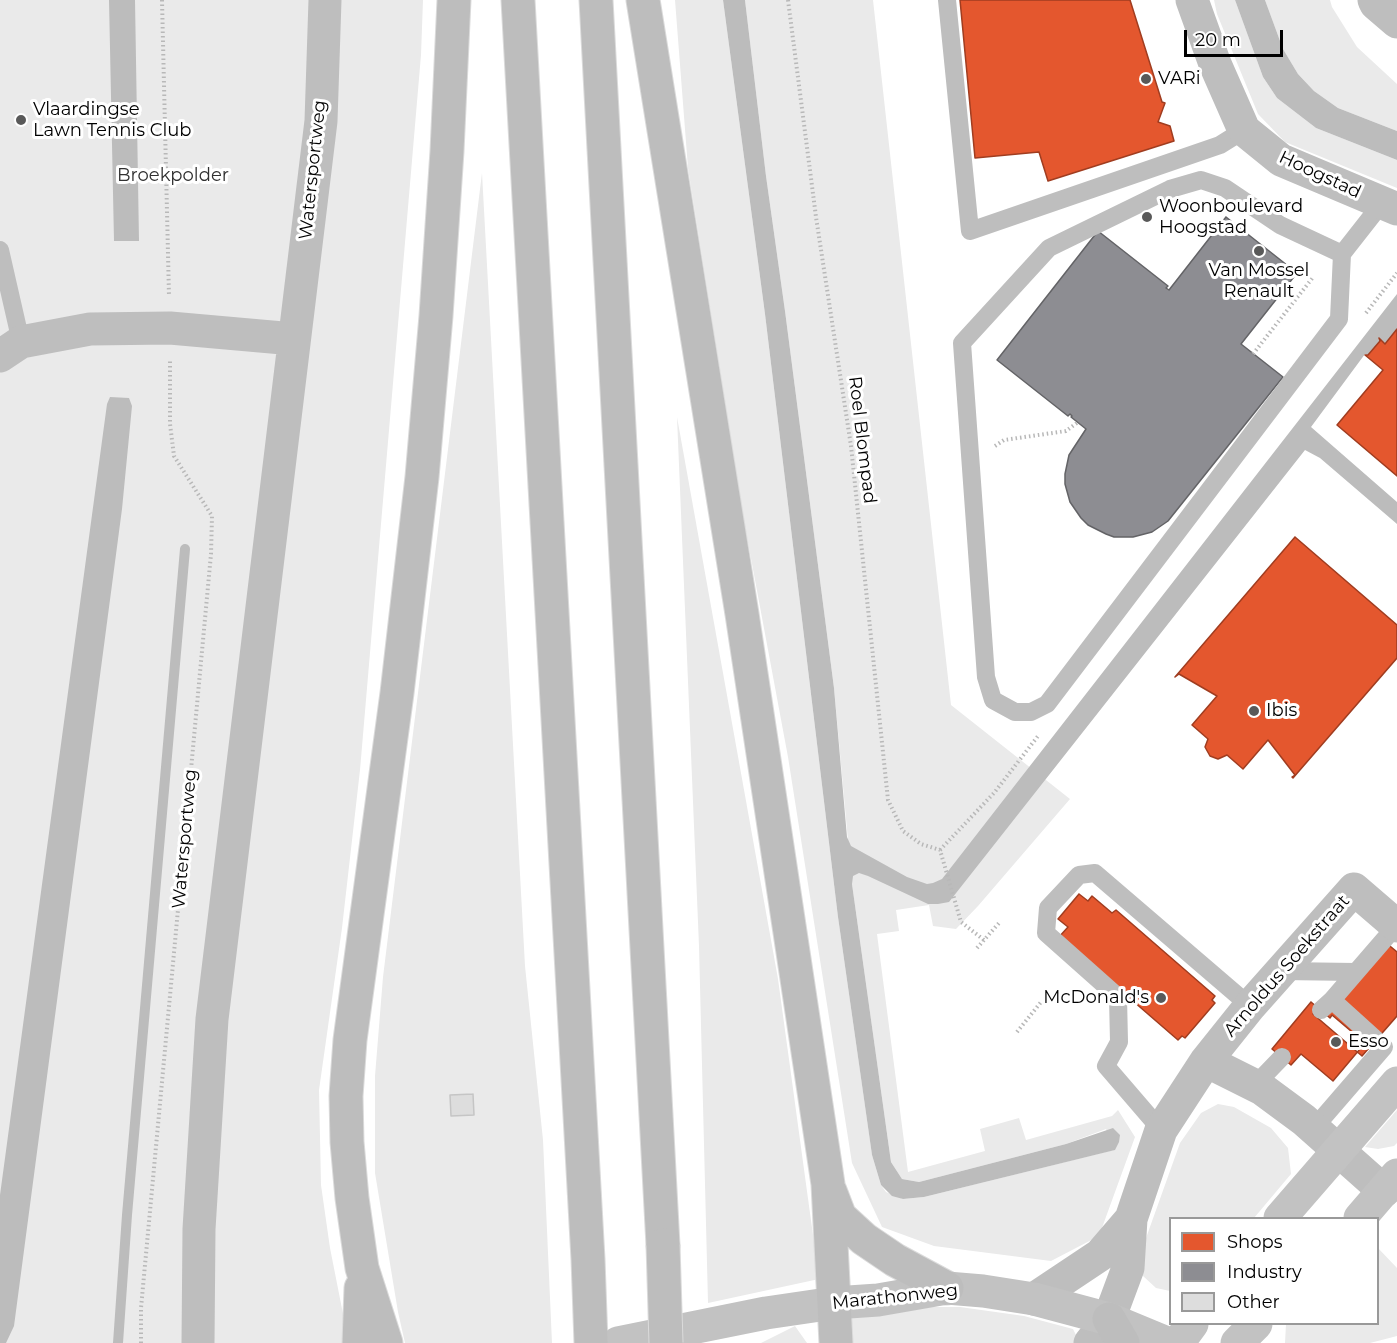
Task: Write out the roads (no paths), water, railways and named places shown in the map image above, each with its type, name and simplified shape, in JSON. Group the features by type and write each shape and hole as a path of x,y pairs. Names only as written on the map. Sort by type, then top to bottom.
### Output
{"highway":[{"path":"386,1343 362,1268 352,1198 346,1096 350,1040 397,693 422,477 436,316 454,0"},
{"path":"518,0 591,1343"},
{"path":"596,0 663,1245 666,1343"},
{"path":"643,0 740,603 828,1184 836,1343"},
{"path":"828,1184 840,1217 864,1239 895,1260 947,1288"},
{"path":"359,1343 362,1268"}],"main road":[{"path":"1281,1217 1397,1083"},
{"path":"1361,1217 1390,1183"},
{"name":"Marathonweg","path":"618,1343 766,1313 834,1303 878,1300 947,1288 1034,1299 1107,1335 1167,1343"},
{"path":"1178,1343 1191,1325"},
{"path":"1237,1343 1254,1325"}],"street":[{"name":"Watersportweg","path":"198,1343 198,1229 212,1019 321,121 325,0"},
{"name":"Hoogstad","path":"1192,0 1215,64 1244,130 1281,160 1389,206"},
{"path":"1374,0 1397,22"},
{"path":"11,349 90,329 162,328 294,339"},
{"name":"Arnoldus Soekstraat","path":"1107,1335 1128,1268 1131,1219 1161,1130 1206,1061 1250,1006 1354,889 1397,926"},
{"path":"1206,1061 1254,1086 1314,1128 1339,1151 1390,1183"},
{"path":"1034,1299 1100,1255 1131,1219"}],"lane":[{"path":"947,0 970,231 1220,146 1244,130"},
{"path":"1342,254 1280,225 1225,188 1201,180 1170,189 1049,248 962,343 986,677 993,700 1015,712 1030,712 1047,704 1339,319 1342,254 1389,206"},
{"path":"0,249 11,349"},
{"path":"1161,1130 1106,1066 1119,1042 1118,997 1046,933 1048,908 1079,875 1095,873 1250,1006"},
{"path":"1314,1128 1384,1047 1327,1005 1397,926"},
{"path":"1281,971 1356,972"},
{"path":"1254,1086 1281,1057"}],"waterway":[{"path":"118,1343 185,549"}],"place":[{"name":"VARi","path":"1146,79"},
{"name":"Vlaardingse Lawn Tennis Club","path":"21,120"},
{"name":"Woonboulevard Hoogstad","path":"1147,217"},
{"name":"Van Mossel Renault","path":"1259,251"},
{"name":"Ibis","path":"1254,711"},
{"name":"McDonald's","path":"1161,998"},
{"name":"Esso","path":"1336,1042"}],"park label":[{"name":"Broekpolder","path":"173,176"}]}
